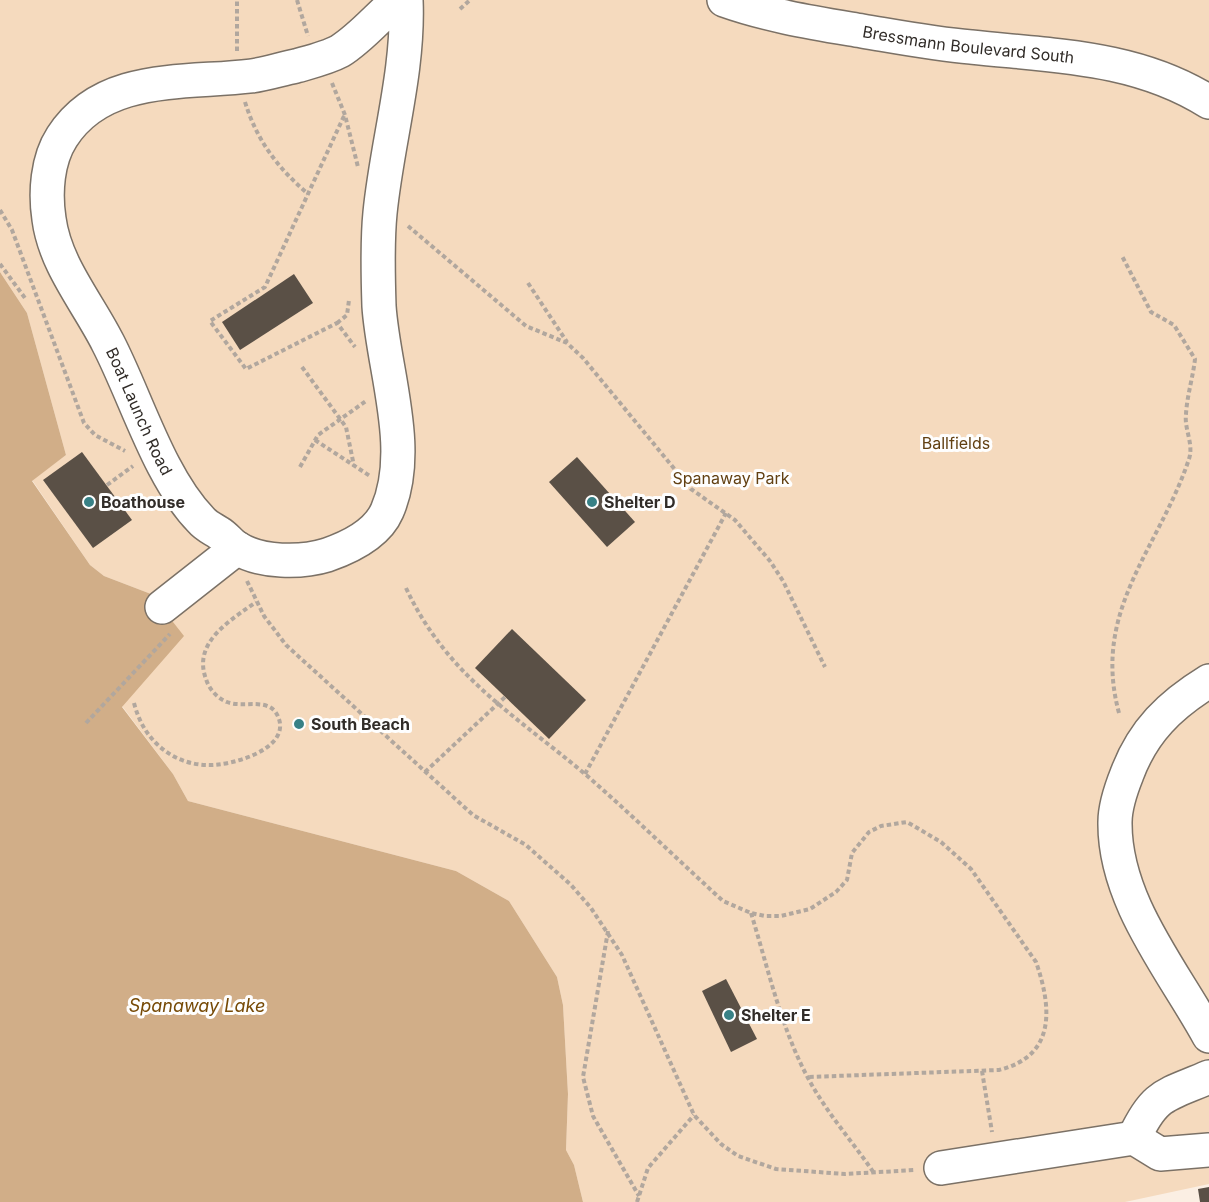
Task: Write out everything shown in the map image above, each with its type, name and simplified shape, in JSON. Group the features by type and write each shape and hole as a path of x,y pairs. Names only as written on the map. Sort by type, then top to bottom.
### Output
{"street":[{"name":"Boat Launch Road","path":"398,0 340,51 322,58 256,76 154,84 123,91 89,106 62,136 50,166 48,219 60,256 108,342 139,409 149,437 188,504 203,522 237,548 257,556 302,560 342,549 376,527 386,513 394,491 399,433 379,305 382,204 408,40 406,0"},
{"name":"Bressmann Boulevard South","path":"724,0 755,11 795,20 950,45 1111,62 1172,82 1209,102"},
{"path":"170,617 237,548"},
{"path":"1209,681 1176,704 1150,730 1136,752 1119,793 1114,820 1121,867 1137,911 1209,1036"},
{"path":"1134,1138 1148,1109 1157,1100 1209,1077"},
{"path":"940,1168 1134,1138 1160,1154 1209,1150"}],"path":[{"path":"297,0 304,30 322,58 345,116 359,171"},
{"path":"459,9 470,0"},
{"path":"345,116 265,287 210,321 246,369 337,323 357,351"},
{"path":"382,204 526,326 567,343"},
{"path":"0,210 12,230 84,423 95,435 132,455"},
{"path":"1119,713 1111,674 1113,635 1126,596 1189,458 1185,414 1195,359 1174,325 1151,312 1122,256"},
{"path":"0,264 25,298"},
{"path":"528,282 567,343 583,358 691,489 726,513 770,561 783,581 825,667"},
{"path":"302,367 346,427 354,466"},
{"path":"300,467 315,440 390,385"},
{"path":"315,440 394,491"},
{"path":"585,774 726,513"},
{"path":"237,548 256,602 286,645 473,815 526,845 549,864 591,908 608,931 635,981 694,1115 721,1144 756,1164 796,1171 874,1173 940,1168"},
{"path":"406,588 455,664 497,705 585,774 723,901 751,913 765,916 795,914 824,901 847,880 852,853 859,842 881,826 908,822 942,842 971,869 990,894 1005,921 1028,947 1036,962 1045,996 1046,1025 1038,1048 1024,1061 1012,1067 982,1071 808,1077"},
{"path":"134,703 144,729 152,740 162,750 189,763 207,766 241,761 272,743 280,730 280,722 273,709 267,705 228,702 210,688 204,672 205,654 216,633 256,602"},
{"path":"86,723 170,617"},
{"path":"425,772 505,697"},
{"path":"751,913 790,1034 808,1077 836,1123 874,1173"},
{"path":"608,931 583,1077 593,1116 639,1196"},
{"path":"982,1071 997,1160"},
{"path":"636,1202 648,1168 694,1115"}],"green space":[{"name":"Spanaway Park","path":"0,0 1209,0 1209,1184 1125,1202 583,1202 574,1165 566,1150 568,1094 563,1005 557,977 509,901 456,871 188,801 173,774 122,706 151,594 104,576 90,565 32,480 66,455 27,313 0,272"}],"water":[{"name":"Spanaway Lake","path":"0,272 27,313 66,455 32,481 90,565 104,576 151,594 184,636 122,707 173,774 188,801 456,871 509,901 557,977 563,1005 568,1094 566,1150 574,1165 583,1202 0,1202"}],"building":[{"path":"294,274 313,303 240,350 222,322"},
{"name":"Boathouse","path":"82,452 132,520 93,548 43,480"},
{"name":"Shelter D","path":"577,457 635,522 607,547 549,482"},
{"path":"512,629 586,700 549,739 475,668"},
{"name":"Shelter E","path":"726,979 757,1039 731,1052 702,991"},
{"path":"1209,1187 1209,1202 1200,1202 1198,1189"}],"place":[{"name":"Boathouse","path":"89,502"},
{"name":"Shelter D","path":"592,502"},
{"name":"South Beach","path":"299,724"},
{"name":"Shelter E","path":"729,1015"}],"park label":[{"name":"Ballfields","path":"956,443"}]}
